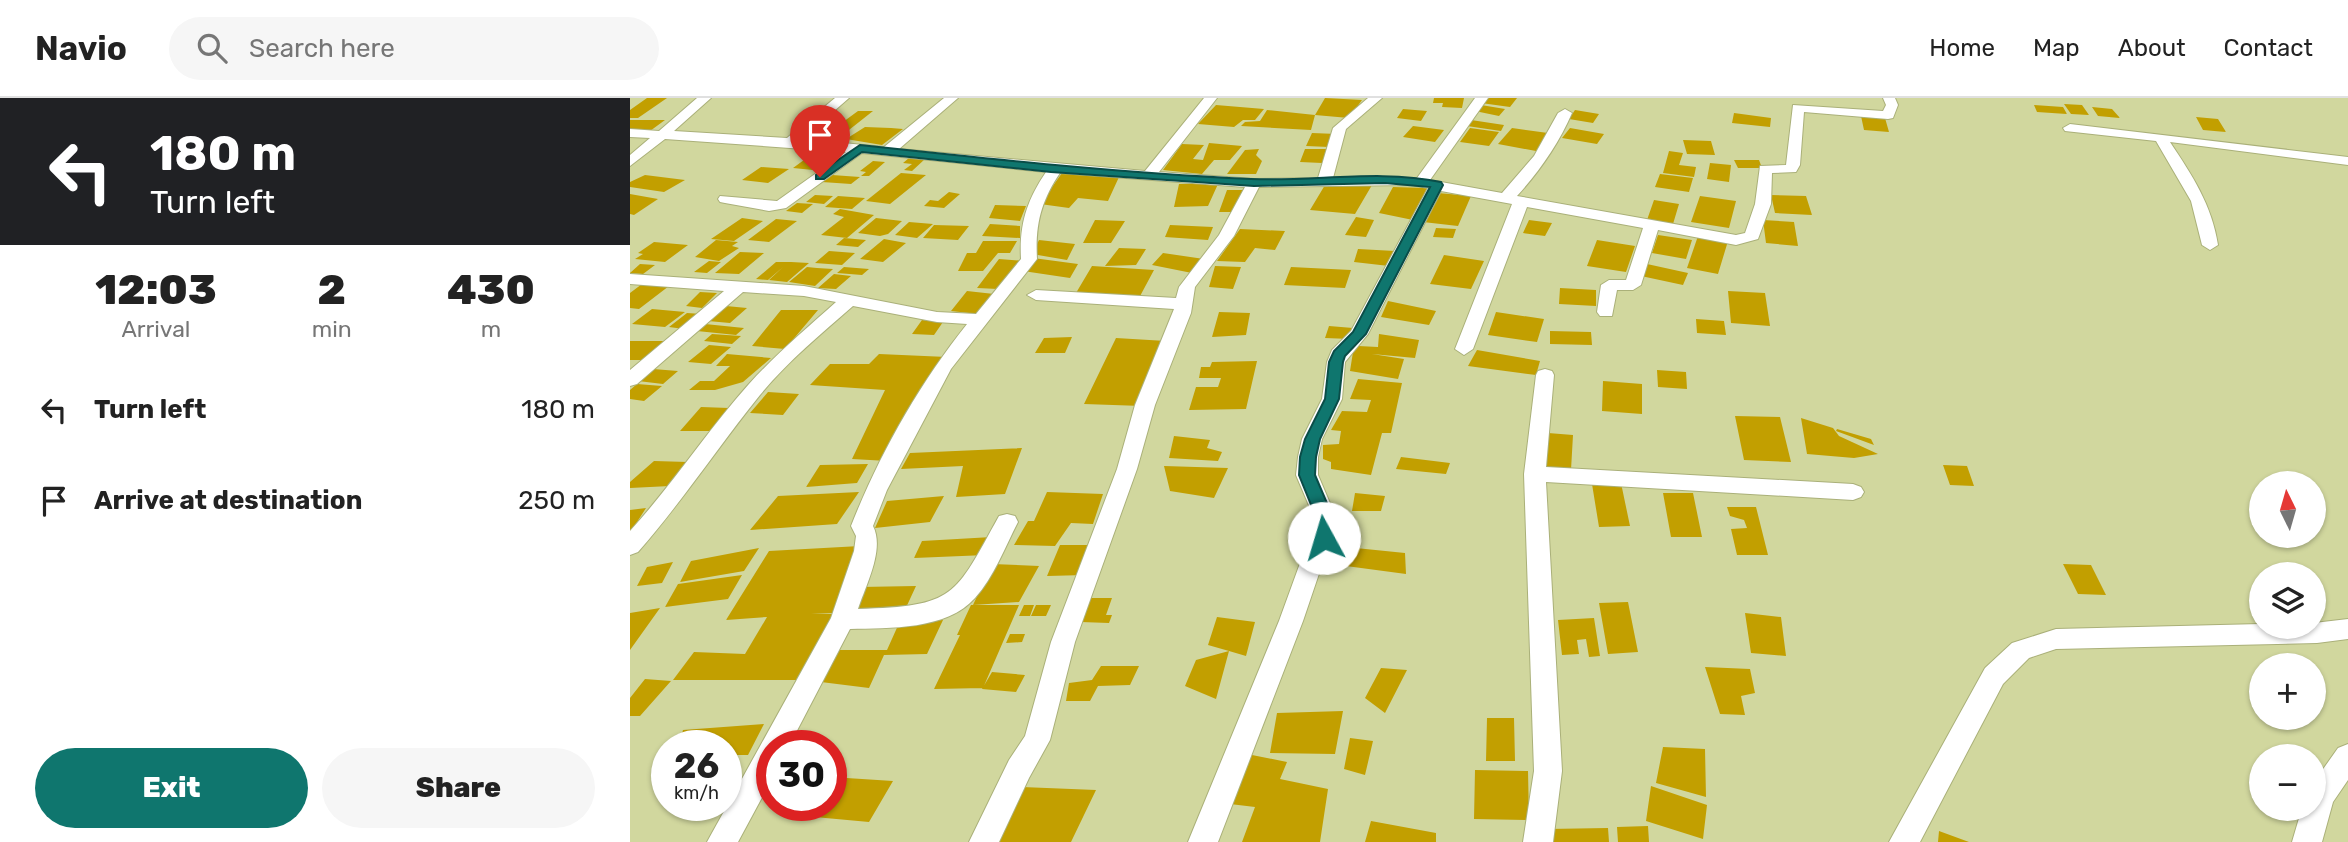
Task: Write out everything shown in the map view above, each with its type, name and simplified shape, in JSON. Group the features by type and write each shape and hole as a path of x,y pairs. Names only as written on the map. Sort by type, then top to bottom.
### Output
{"street":[{"path":"630,162 705,98"},
{"path":"790,142 843,98"},
{"path":"888,151 952,98"},
{"path":"1149,175 1211,98"},
{"path":"1325,182 1325,166 1338,143 1340,128 1376,98"},
{"path":"1203,842 1291,621 1314,555 1324,538 1326,522 1307,475 1308,457 1312,439 1332,399 1339,354 1359,334 1429,183 1462,122 1482,98"},
{"path":"630,133 790,142 1055,169 1254,183 1385,180 1429,183 1736,240 1752,236 1763,204 1765,169 1791,169 1793,165 1798,108 1888,115 1892,105 1889,98"},
{"path":"1464,349 1491,272 1506,237 1519,218 1513,198 1516,190 1565,113"},
{"path":"2070,128 2348,162"},
{"path":"2160,137 2192,186 2208,221 2210,245"},
{"path":"725,199 769,206 781,205 860,148"},
{"path":"784,730 843,619 865,551 867,536 862,526 870,505 943,367 1029,259 1026,230 1030,212 1034,200 1055,169"},
{"path":"984,842 1019,769 1037,740 1063,642 1127,469 1145,405 1182,313 1187,287 1226,236 1254,183"},
{"path":"1605,312 1609,285 1633,285 1651,224"},
{"path":"630,279 804,291 937,317 979,320"},
{"path":"630,380 740,286"},
{"path":"1036,295 1183,304"},
{"path":"630,546 664,508 754,390 789,353 849,300"},
{"path":"1538,842 1548,771 1535,474 1545,374"},
{"path":"1535,474 1853,492"},
{"path":"843,619 889,618 930,611 963,596 1007,522"},
{"path":"1905,842 1994,676 2021,650 2056,639 2318,633 2348,629"},
{"path":"2307,842 2320,796 2348,757"},
{"path":"722,842 756,781"}],"building":[{"path":"647,98 667,98 638,118 630,118 630,110"},
{"path":"1325,98 1362,100 1349,118 1315,115"},
{"path":"1434,98 1464,98 1462,108 1442,107 1443,103 1433,103"},
{"path":"1485,98 1517,98 1510,107 1481,103"},
{"path":"2064,104 2082,105 2089,115 2071,114"},
{"path":"1216,105 1264,109 1255,120 1243,120 1234,127 1198,124"},
{"path":"1481,105 1505,109 1499,116 1475,111"},
{"path":"2034,105 2063,107 2067,114 2037,112"},
{"path":"2092,107 2112,109 2120,118 2098,116"},
{"path":"1403,109 1427,111 1421,121 1397,118"},
{"path":"1267,110 1315,115 1311,130 1241,126 1245,122 1260,121"},
{"path":"1575,110 1599,114 1593,123 1569,119"},
{"path":"858,111 873,111 835,141 817,141"},
{"path":"1734,113 1771,118 1770,127 1732,123"},
{"path":"1861,116 1885,118 1889,132 1864,130"},
{"path":"2196,117 2218,119 2226,132 2203,130"},
{"path":"630,120 665,120 650,131 630,131"},
{"path":"1471,120 1504,125 1501,131 1467,126"},
{"path":"1413,126 1444,130 1435,142 1403,137"},
{"path":"865,127 903,129 882,145 846,139"},
{"path":"1470,128 1499,132 1489,146 1460,142"},
{"path":"1512,128 1548,133 1536,151 1498,144"},
{"path":"1570,128 1604,134 1597,144 1562,138"},
{"path":"1312,133 1337,134 1329,147 1306,146"},
{"path":"1683,140 1711,141 1715,155 1687,154"},
{"path":"1209,143 1242,146 1230,160 1214,160 1202,174 1163,170 1182,144 1204,145 1193,159 1203,160"},
{"path":"819,149 846,151 823,171 793,168"},
{"path":"1259,149 1256,155 1262,161 1256,174 1227,174 1245,150"},
{"path":"1305,149 1327,149 1322,163 1300,162"},
{"path":"1669,151 1683,153 1679,165 1696,167 1694,177 1663,173"},
{"path":"909,158 925,159 912,171 904,170 912,164 903,163"},
{"path":"1734,160 1759,160 1762,168 1738,168"},
{"path":"873,161 885,162 869,176 861,176 866,172 860,171"},
{"path":"1710,163 1731,165 1729,182 1707,179"},
{"path":"761,167 789,169 768,183 742,180"},
{"path":"901,173 926,175 890,204 866,201"},
{"path":"1062,173 1119,177 1108,201 1078,198 1069,208 1040,204"},
{"path":"1660,174 1693,178 1689,192 1655,187"},
{"path":"645,175 685,180 664,192 630,187 630,182"},
{"path":"832,175 860,177 851,184 822,182"},
{"path":"1179,184 1218,184 1208,206 1174,207"},
{"path":"1325,185 1372,185 1355,214 1310,210"},
{"path":"1393,187 1427,188 1413,220 1379,213"},
{"path":"1227,190 1243,190 1235,212 1219,212"},
{"path":"949,192 960,194 944,208 924,206 930,200 938,201"},
{"path":"1438,193 1471,196 1458,226 1423,222"},
{"path":"630,194 658,199 634,215 630,214"},
{"path":"815,195 833,196 824,204 806,202"},
{"path":"1771,195 1806,196 1812,215 1775,213"},
{"path":"838,196 865,198 852,209 825,207"},
{"path":"1700,196 1736,201 1729,228 1691,222"},
{"path":"1654,200 1679,204 1673,224 1647,220"},
{"path":"797,203 813,204 802,213 786,211"},
{"path":"995,205 1026,206 1020,221 989,218"},
{"path":"840,209 874,215 847,238 821,235 844,217 833,214"},
{"path":"1356,217 1374,220 1366,237 1345,235"},
{"path":"742,218 763,221 734,241 711,239"},
{"path":"876,218 902,221 888,234 880,236 858,233"},
{"path":"776,219 797,221 769,242 748,240"},
{"path":"1095,220 1125,221 1111,243 1083,243"},
{"path":"1529,220 1552,223 1545,236 1523,233"},
{"path":"1763,220 1794,222 1798,246 1766,243"},
{"path":"909,222 933,224 917,238 895,235"},
{"path":"990,224 1020,226 1020,238 982,236"},
{"path":"934,225 969,226 958,240 923,238"},
{"path":"1170,225 1213,227 1208,240 1165,237"},
{"path":"1436,228 1456,229 1453,238 1433,237"},
{"path":"1240,229 1285,231 1275,250 1255,248 1245,262 1217,261"},
{"path":"1658,235 1692,240 1686,259 1652,253"},
{"path":"1698,236 1728,241 1718,274 1687,268"},
{"path":"844,238 866,240 858,247 836,245"},
{"path":"884,239 906,243 883,262 860,259"},
{"path":"716,240 738,242 732,246 739,248 719,261 695,257"},
{"path":"1039,240 1075,244 1067,260 1032,254"},
{"path":"1597,240 1635,246 1626,272 1587,266"},
{"path":"983,241 1017,241 1010,253 998,253 983,271 958,271 967,253 976,253"},
{"path":"654,242 688,245 665,262 635,259 643,254 638,253"},
{"path":"1119,248 1146,249 1136,265 1105,266"},
{"path":"1358,249 1395,251 1389,266 1354,262"},
{"path":"829,251 855,253 842,265 815,263"},
{"path":"740,252 764,253 739,274 715,273"},
{"path":"1163,253 1204,259 1192,273 1152,265"},
{"path":"1444,255 1484,261 1471,289 1430,284"},
{"path":"1033,258 1078,264 1070,278 1023,271"},
{"path":"999,259 1026,261 998,289 977,288"},
{"path":"709,261 721,262 707,273 694,272"},
{"path":"776,262 809,263 787,282 769,280 783,267 768,280 756,279"},
{"path":"640,264 655,265 643,274 630,273"},
{"path":"1647,264 1688,273 1683,285 1641,276"},
{"path":"1092,266 1154,270 1139,298 1076,293"},
{"path":"1215,266 1241,267 1233,289 1209,287"},
{"path":"807,267 833,269 815,286 789,282"},
{"path":"844,267 869,269 862,275 837,273"},
{"path":"1291,267 1351,270 1345,288 1284,285"},
{"path":"834,274 851,276 836,289 818,288"},
{"path":"642,284 669,286 639,309 630,308 630,293"},
{"path":"1560,288 1596,290 1596,306 1559,304"},
{"path":"967,291 994,294 978,314 951,311"},
{"path":"1728,291 1765,293 1770,326 1731,323"},
{"path":"700,292 717,293 702,308 686,306"},
{"path":"1388,301 1436,311 1429,325 1381,317"},
{"path":"726,306 747,308 730,323 708,321"},
{"path":"652,309 685,312 665,327 632,324"},
{"path":"781,310 818,310 785,349 752,346"},
{"path":"1219,312 1250,313 1246,335 1212,337"},
{"path":"1496,312 1544,319 1537,342 1488,335"},
{"path":"687,313 702,314 684,329 669,327"},
{"path":"1696,319 1724,321 1726,335 1697,333"},
{"path":"922,320 943,322 934,335 912,334"},
{"path":"705,324 744,328 736,335 697,331"},
{"path":"1329,326 1353,328 1350,339 1325,338"},
{"path":"1550,331 1591,332 1592,345 1550,344"},
{"path":"712,334 741,336 732,344 704,341"},
{"path":"1379,334 1419,340 1415,358 1372,354 1404,359 1398,379 1350,371 1353,352 1358,346 1378,347"},
{"path":"1072,337 1065,353 1035,353 1044,338"},
{"path":"1116,338 1166,341 1142,406 1084,404"},
{"path":"630,341 664,341 645,360 630,360"},
{"path":"709,345 731,347 711,364 688,362"},
{"path":"1477,350 1540,361 1536,375 1468,366"},
{"path":"727,354 771,358 743,382 715,390 689,390 700,381 714,381 730,366 716,366"},
{"path":"879,354 947,357 888,461 852,459 885,390 810,385 830,364 869,364"},
{"path":"1257,361 1246,409 1189,410 1196,387 1218,387 1221,378 1199,378 1201,367 1210,367 1212,362"},
{"path":"653,369 678,371 663,384 638,381"},
{"path":"1657,370 1686,372 1687,389 1658,387"},
{"path":"1358,379 1402,383 1391,433 1382,433 1371,475 1331,469 1331,462 1323,459 1323,445 1339,444 1341,431 1331,430 1342,411 1367,412 1371,400 1350,399"},
{"path":"1603,381 1642,384 1642,414 1602,411"},
{"path":"637,384 662,386 644,401 630,399 630,390"},
{"path":"768,392 799,394 783,415 750,413"},
{"path":"701,407 729,408 713,431 680,431"},
{"path":"1735,416 1780,417 1791,462 1744,460"},
{"path":"1801,418 1833,428 1839,436 1878,454 1854,458 1807,454"},
{"path":"1837,429 1871,439 1874,445 1836,431"},
{"path":"1548,433 1573,435 1571,470 1545,469"},
{"path":"1174,436 1210,440 1207,448 1222,452 1218,461 1169,458"},
{"path":"1022,448 1005,494 956,497 963,466 901,469 910,453"},
{"path":"1401,457 1450,463 1446,474 1396,469"},
{"path":"654,461 688,462 670,486 630,488 630,482"},
{"path":"868,464 857,483 806,487 820,465"},
{"path":"1943,465 1967,466 1974,486 1950,485"},
{"path":"1164,466 1228,468 1214,498 1170,491"},
{"path":"1621,483 1630,526 1599,527 1592,484"},
{"path":"859,492 837,524 750,530 778,496"},
{"path":"1047,492 1103,494 1093,524 1071,523 1055,546 1014,545 1028,521 1034,521"},
{"path":"1355,493 1385,496 1381,511 1352,511"},
{"path":"1663,493 1693,493 1702,537 1671,537"},
{"path":"944,496 930,522 875,528 887,501"},
{"path":"1727,507 1756,507 1768,555 1737,555 1731,529 1747,528 1744,520 1730,516"},
{"path":"646,508 630,533 630,510"},
{"path":"992,537 986,555 914,558 922,541"},
{"path":"1060,545 1096,545 1085,575 1047,576"},
{"path":"860,546 835,613 811,614 842,614 806,680 673,680 694,652 745,654 767,617 726,620 769,551"},
{"path":"1336,546 1405,553 1406,574 1331,564"},
{"path":"759,548 744,571 680,582 691,561"},
{"path":"673,562 662,583 637,586 647,567"},
{"path":"992,564 1039,566 1019,602 973,605"},
{"path":"2063,564 2091,565 2106,595 2078,594"},
{"path":"742,575 728,599 665,607 678,584"},
{"path":"916,586 904,612 851,614 860,587"},
{"path":"1091,598 1112,598 1106,615 1112,615 1109,623 1081,622"},
{"path":"1628,602 1638,652 1608,654 1599,603"},
{"path":"971,605 1019,605 983,688 934,689 960,635 957,635"},
{"path":"1024,605 1034,605 1030,616 1019,616"},
{"path":"1036,605 1051,605 1046,616 1031,616"},
{"path":"660,608 630,650 630,613"},
{"path":"1745,613 1781,617 1786,656 1751,653"},
{"path":"1217,617 1255,622 1246,656 1208,645"},
{"path":"1594,618 1600,656 1589,657 1586,639 1577,640 1579,654 1562,655 1558,620"},
{"path":"943,620 927,654 884,655 869,688 821,682 838,650 887,650 900,621"},
{"path":"1010,634 1025,634 1022,642 1006,643"},
{"path":"1229,651 1216,699 1185,686 1196,660"},
{"path":"1101,666 1139,666 1130,685 1098,686 1090,701 1066,701 1069,683 1092,680"},
{"path":"1705,667 1750,669 1755,693 1741,696 1745,715 1720,714"},
{"path":"1381,668 1407,670 1385,713 1365,698"},
{"path":"992,672 1025,675 1016,692 982,689"},
{"path":"645,679 671,681 640,716 630,716 630,698"},
{"path":"1343,711 1335,754 1270,753 1277,713"},
{"path":"1487,718 1514,718 1515,761 1486,761"},
{"path":"764,724 761,730 756,730 756,740 748,755 742,755 742,730 683,730"},
{"path":"1350,738 1373,741 1365,775 1344,769"},
{"path":"1663,747 1705,749 1706,797 1656,783"},
{"path":"1247,754 1287,762 1280,779 1328,789 1320,842 1242,842 1255,807 1230,804"},
{"path":"1475,770 1528,771 1529,820 1474,819"},
{"path":"847,778 893,781 869,822 847,820"},
{"path":"1651,786 1707,805 1703,839 1646,821"},
{"path":"1022,787 1096,790 1071,842 998,842"},
{"path":"1371,821 1436,833 1436,842 1365,842"},
{"path":"1648,826 1649,842 1618,842 1617,827"},
{"path":"1608,828 1609,842 1547,842 1547,829"},
{"path":"1939,831 1969,842 1938,842"}],"route":[{"path":"820,177 860,148 1051,169 1254,183 1385,180 1437,185 1359,334 1339,354 1336,362 1332,399 1312,439 1308,457 1307,475 1326,522 1324,538"}]}
